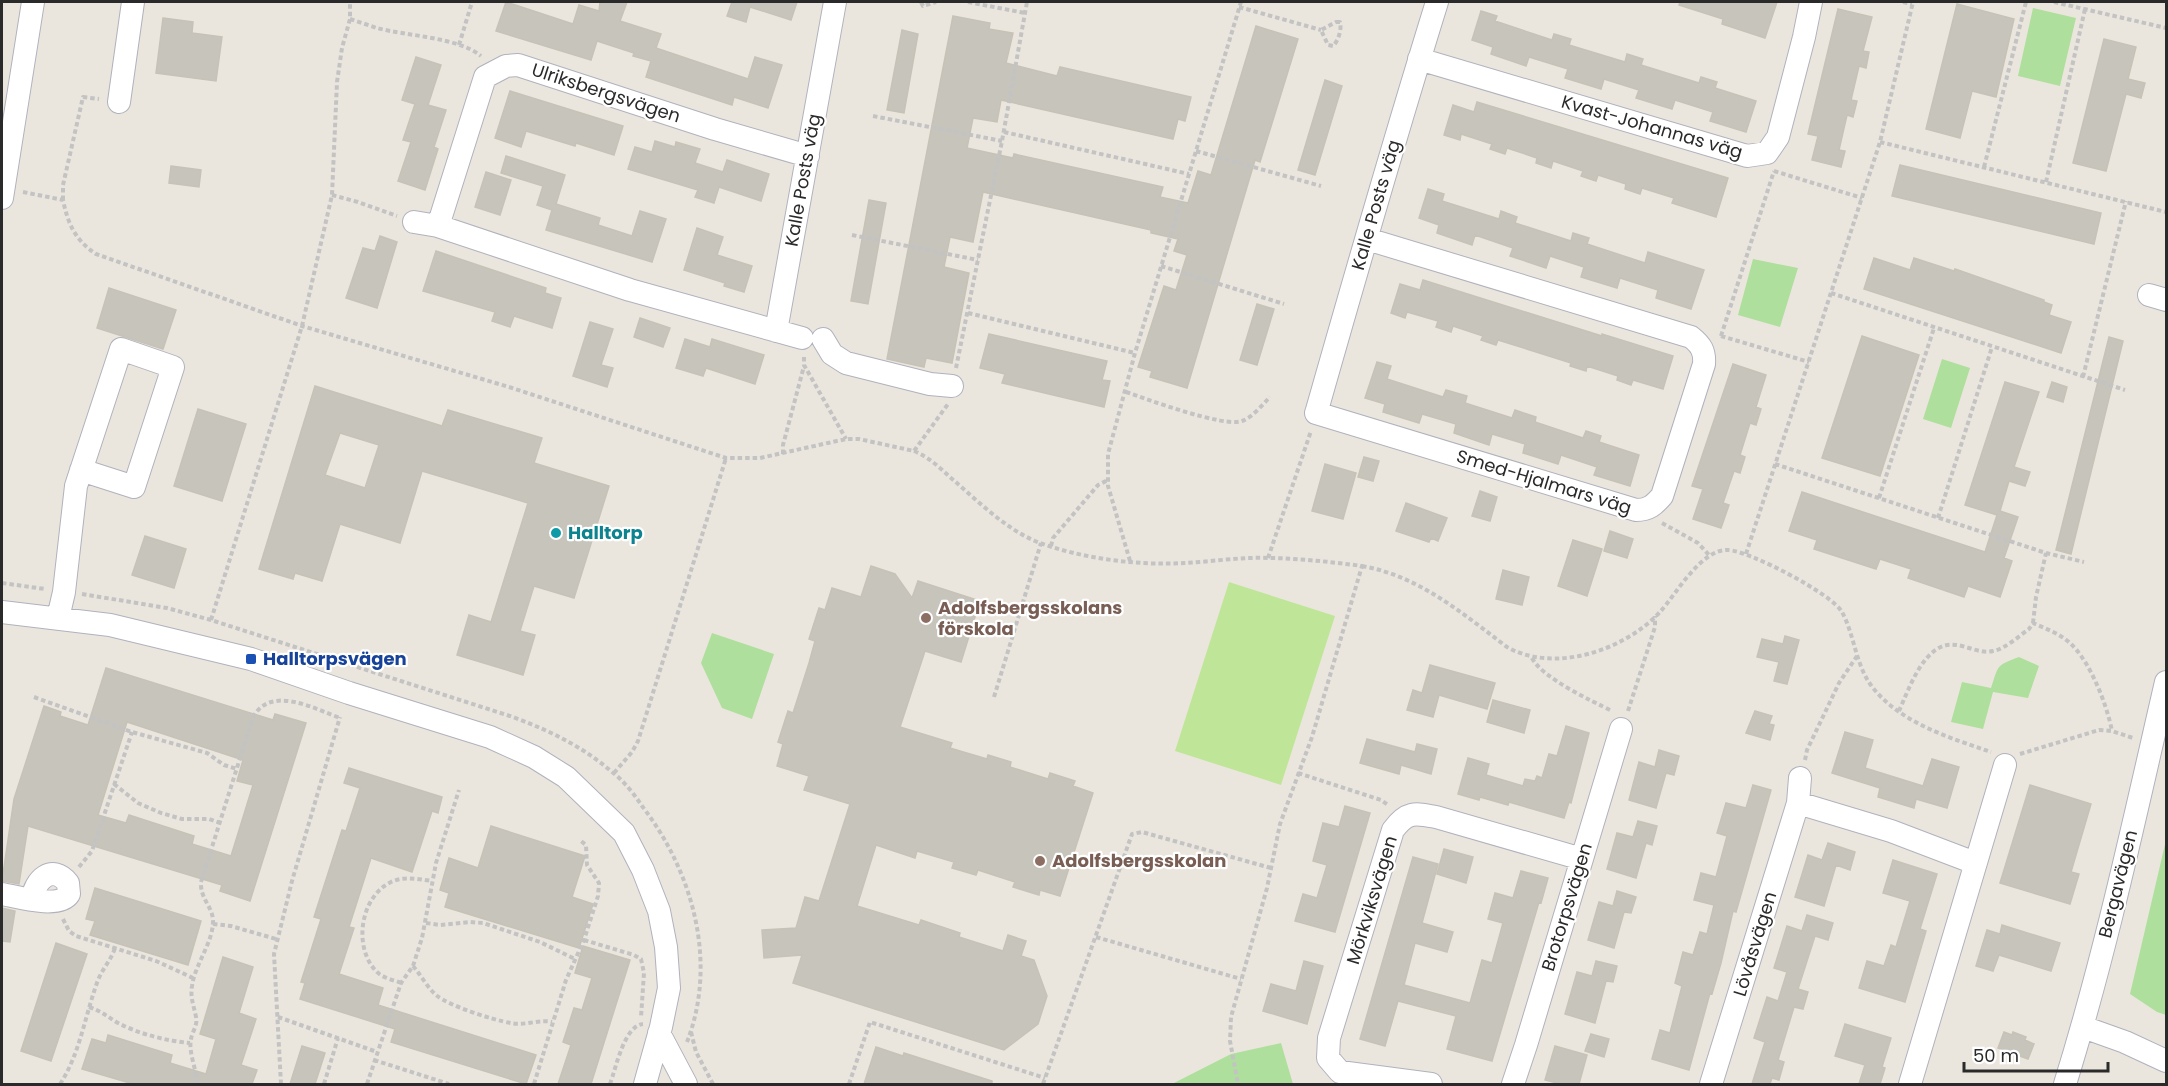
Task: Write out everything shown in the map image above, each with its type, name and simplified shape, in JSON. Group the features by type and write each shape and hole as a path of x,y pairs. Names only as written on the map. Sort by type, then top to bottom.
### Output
{"street":[{"path":"2,193 33,2"},
{"path":"119,102 133,2"},
{"name":"Kalle Posts väg","path":"776,331 835,2"},
{"name":"Kalle Posts väg","path":"1314,419 1437,2"},
{"name":"Kvast-Johannas väg","path":"1419,59 1746,156 1767,153 1778,137 1811,2"},
{"name":"Ulriksbergsvägen","path":"438,226 485,77 506,66 518,65 715,129 808,156"},
{"path":"414,222 438,226 630,290 776,331 813,339 846,363 930,384 952,386"},
{"name":"Smed-Hjalmars väg","path":"1314,419 1316,413 1636,510 1652,507 1662,496 1704,364 1705,353 1700,344 1691,337 1366,239"},
{"path":"58,618 64,591 76,486 81,470 121,349 173,366 134,487 81,470"},
{"path":"2,612 110,625 251,659 349,693 490,737 534,757 566,777 624,833 643,870 659,911 666,947 669,988 654,1027 652,1061 645,1084"},
{"name":"Bergavägen","path":"2065,1084 2083,1027 2166,682"},
{"name":"Brotorpsvägen","path":"1513,1084 1623,723"},
{"path":"1910,1084 2006,757"},
{"name":"Lövåsvägen","path":"1711,1084 1798,803 1800,778"},
{"path":"1798,803 1891,831 1975,863"},
{"name":"Mörkviksvägen","path":"1431,1084 1340,1072 1328,1058 1329,1038 1389,841 1401,818 1414,813 1436,817 1582,859"},
{"path":"2,894 32,899 58,902 64,900 69,894 68,882 64,878 53,875 40,879 34,887 32,899"},
{"path":"654,1027 686,1084"},
{"path":"2083,1027 2125,1041 2166,1061"},
{"path":"652,1061 664,1084"}],"path":[{"path":"2,583 167,608 211,620 302,326 332,195 337,82 342,48 350,19 350,2"},
{"path":"459,45 472,2"},
{"path":"921,2 923,6 936,2"},
{"path":"968,2 1025,13"},
{"path":"914,451 946,408 952,386 1004,132 1027,2"},
{"path":"1130,561 1108,480 1108,454 1135,353 1241,2"},
{"path":"1746,554 1880,142 1912,3 1903,2"},
{"path":"1984,167 2026,2"},
{"path":"2054,2 2166,28"},
{"path":"1239,7 1322,30 1340,22 1337,40 1333,46 1328,45 1322,30"},
{"path":"2046,182 2085,9"},
{"path":"350,19 377,28 459,45 474,51 486,61"},
{"path":"81,107 63,185 63,200 73,233 84,246 96,254 302,326 509,387 726,458 760,458 846,439 860,439 914,451 930,460 993,514 1020,533 1041,543 1093,557 1130,561 1182,564 1268,558 1327,561 1394,573 1428,589 1507,647 1520,655 1531,658 1564,658 1592,652 1617,643 1639,630 1655,616 1709,555 1721,550 1737,550 1767,562 1835,603 1844,616 1864,674 1873,687 1899,711 1921,725 2006,757 2099,730 2112,731 2137,739"},
{"path":"873,116 1002,141"},
{"path":"1004,132 1189,174"},
{"path":"1880,142 2166,212"},
{"path":"1196,151 1321,186"},
{"path":"1809,362 1721,336 1774,171 1862,198"},
{"path":"2,193 63,200"},
{"path":"332,195 414,222"},
{"path":"2083,377 2126,201"},
{"path":"852,235 978,260"},
{"path":"1161,266 1284,304"},
{"path":"1831,293 2125,390"},
{"path":"968,313 1135,353"},
{"path":"1879,498 1934,327"},
{"path":"783,454 783,445 813,339"},
{"path":"1938,518 1992,347"},
{"path":"804,365 846,439"},
{"path":"1125,392 1234,423 1248,417 1270,397"},
{"path":"1268,558 1314,419"},
{"path":"614,773 638,741 726,458"},
{"path":"1775,464 2046,553 2084,562"},
{"path":"1051,546 1053,538 1098,485 1108,480"},
{"path":"1652,507 1662,523 1698,543 1709,555"},
{"path":"994,697 1041,543"},
{"path":"1899,711 1916,674 1927,657 1942,646 1955,644 1968,649 1993,651 2029,629 2033,623 2046,553"},
{"path":"1238,1084 1229,1030 1231,1017 1267,888 1280,824 1312,737 1362,566"},
{"path":"1531,658 1541,670 1623,723 1655,627 1655,616"},
{"path":"2033,623 2057,633 2082,656 2109,714 2112,731"},
{"path":"1800,778 1807,750 1839,683 1857,656"},
{"path":"280,1084 274,954 276,939 340,718 357,668"},
{"path":"34,698 132,732 207,753 225,765 237,769"},
{"path":"197,1084 190,1043 197,1020 191,1001 193,978 213,924 212,914 202,896 201,882 253,717 258,709 269,701 286,701 340,718"},
{"path":"64,878 82,864 92,851 132,732"},
{"path":"1298,773 1381,801 1393,808 1401,818"},
{"path":"114,784 138,803 161,813 182,819 209,819 220,823"},
{"path":"367,1084 401,983 412,966 426,923 432,881 459,790"},
{"path":"1043,1084 1130,837 1134,832 1142,832 1271,868"},
{"path":"534,1084 552,1022 574,959 584,940 599,888 597,878 587,865 586,845 581,841"},
{"path":"401,983 380,974 372,964 363,938 365,911 376,893 391,882 408,878 432,881"},
{"path":"58,902 69,931 80,938 156,961 193,978"},
{"path":"426,923 440,925 483,923 540,942 574,959"},
{"path":"213,924 231,926 276,939"},
{"path":"1096,937 1241,979"},
{"path":"584,940 641,959 644,973 640,1013 654,1027"},
{"path":"60,1084 71,1064 98,980 115,948"},
{"path":"412,966 434,993 450,1004 511,1023 552,1022"},
{"path":"90,1007 128,1027 176,1042 190,1043"},
{"path":"278,1017 377,1052"},
{"path":"849,1084 870,1022 1045,1078"},
{"path":"610,1084 627,1035 633,1028 654,1027"},
{"path":"691,1031 696,1052 713,1084"},
{"path":"324,1084 338,1038"},
{"path":"374,1060 449,1084"}],"green space":[{"path":"2033,8 2076,18 2060,86 2018,76"},
{"path":"1753,259 1798,268 1780,327 1738,315"},
{"path":"1942,359 1970,368 1951,428 1923,419"},
{"path":"1229,582 1335,616 1281,785 1175,751"},
{"path":"712,633 774,654 752,719 722,708 701,663"},
{"path":"2019,657 2039,666 2028,698 1993,692 1983,729 1951,722 1962,682 1991,688 1999,667"},
{"path":"2166,840 2166,1015 2157,1012 2130,994"},
{"path":"1281,1043 1293,1084 1172,1084 1231,1054"}],"building":[{"path":"506,2 573,24 579,5 599,11 600,2 627,2 620,21 661,34 656,48 748,79 755,57 782,65 768,108 734,97 732,105 646,77 651,61 597,41 591,60 496,31"},
{"path":"732,2 797,2 791,20 750,7 746,22 727,16"},
{"path":"1680,2 1777,2 1765,38 1722,24 1723,19 1679,5"},
{"path":"1957,4 2014,19 1996,97 1972,91 1960,138 1926,129"},
{"path":"1838,9 1872,17 1863,51 1869,52 1866,68 1859,66 1851,100 1857,101 1853,117 1847,115 1839,150 1845,151 1841,167 1812,160 1818,136 1808,134"},
{"path":"1481,11 1497,16 1495,21 1552,40 1554,34 1571,39 1569,45 1625,62 1627,54 1643,59 1641,65 1699,83 1701,77 1717,82 1715,88 1756,101 1746,132 1710,121 1713,112 1675,100 1672,109 1636,98 1639,90 1604,79 1601,89 1565,78 1568,69 1529,57 1526,66 1491,54 1493,47 1472,40"},
{"path":"953,16 990,23 989,29 1013,33 1006,63 1057,76 1060,67 1191,97 1185,121 1178,119 1173,139 1001,100 997,122 973,118 967,148 1013,158 1014,154 1163,187 1160,197 1188,203 1198,171 1211,175 1256,26 1298,39 1260,162 1255,160 1187,388 1150,377 1152,371 1138,367 1164,286 1176,290 1187,255 1174,251 1178,239 1151,233 1151,230 983,192 973,242 950,237 944,267 969,273 952,363 926,358 924,367 887,359"},
{"path":"163,18 193,22 192,33 222,37 216,81 156,73"},
{"path":"902,30 918,34 904,113 887,110"},
{"path":"2104,39 2136,47 2128,79 2145,83 2141,98 2126,94 2106,171 2073,163"},
{"path":"416,57 441,65 428,105 446,110 434,147 438,149 425,190 398,181 411,142 403,140 415,104 402,100"},
{"path":"1325,80 1342,86 1315,175 1298,170"},
{"path":"510,91 623,126 614,155 526,131 521,147 495,138"},
{"path":"1477,102 1728,178 1716,217 1672,203 1674,198 1642,188 1640,194 1625,189 1626,184 1598,175 1596,181 1581,176 1583,171 1553,161 1551,168 1536,163 1537,158 1507,148 1505,154 1490,149 1492,144 1461,134 1460,140 1444,135 1453,105 1474,112"},
{"path":"655,141 675,147 676,142 700,149 695,163 723,172 727,160 769,174 761,201 719,187 714,203 695,197 698,190 628,169 635,147 652,152"},
{"path":"506,156 565,175 556,204 600,218 598,225 632,236 640,211 666,219 652,262 546,230 552,210 537,205 543,186 501,173"},
{"path":"1900,165 2101,213 2094,244 1892,196"},
{"path":"171,166 201,170 199,187 169,183"},
{"path":"486,172 511,180 500,215 475,207"},
{"path":"1428,189 1444,194 1442,201 1499,219 1501,211 1517,217 1515,223 1571,241 1573,233 1589,238 1587,244 1645,263 1648,252 1704,270 1691,309 1656,298 1658,290 1620,278 1617,288 1581,277 1584,267 1550,256 1546,268 1510,256 1513,248 1475,235 1472,245 1437,233 1439,225 1419,218"},
{"path":"869,200 886,203 868,304 851,301"},
{"path":"697,228 723,237 717,255 752,266 744,292 724,286 725,283 684,270"},
{"path":"380,236 397,242 377,308 346,298 363,248 375,251"},
{"path":"436,251 546,288 545,293 561,298 552,328 514,316 510,327 492,321 495,312 423,291"},
{"path":"1874,258 1910,270 1914,258 1954,271 1955,269 2044,300 2052,305 2049,315 2071,322 2061,353 1864,289"},
{"path":"1423,280 1673,356 1663,389 1633,380 1631,385 1617,380 1618,376 1587,366 1586,371 1570,366 1571,363 1498,340 1496,345 1481,340 1483,336 1453,326 1451,332 1436,327 1438,321 1407,312 1405,318 1391,313 1400,284 1420,290"},
{"path":"109,288 176,310 163,349 97,328"},
{"path":"1257,304 1274,309 1257,365 1240,360"},
{"path":"640,318 670,328 663,347 634,337"},
{"path":"590,322 613,329 601,365 613,368 607,387 573,376"},
{"path":"989,334 1107,361 1102,380 1110,381 1104,407 1002,383 1005,374 980,368"},
{"path":"1862,336 1919,355 1880,476 1822,458"},
{"path":"2109,337 2123,341 2071,554 2056,550"},
{"path":"685,339 710,347 712,339 764,355 755,384 706,368 703,376 676,368"},
{"path":"1377,362 1391,366 1387,379 1443,397 1446,390 1467,396 1465,403 1512,418 1515,410 1536,417 1535,422 1583,438 1586,431 1601,436 1599,442 1639,455 1630,486 1594,475 1597,467 1561,455 1558,464 1523,453 1525,444 1492,434 1489,445 1454,433 1456,424 1422,414 1419,423 1383,412 1385,404 1365,398"},
{"path":"1733,364 1766,375 1756,407 1761,409 1756,425 1750,423 1740,455 1745,457 1740,473 1734,471 1723,503 1729,505 1721,528 1693,519 1703,489 1692,486"},
{"path":"2005,382 2039,392 2014,467 2030,472 2025,486 2009,481 2000,511 2018,517 2004,558 2012,561 2000,597 1968,586 1964,597 1908,578 1911,569 1880,559 1876,569 1814,549 1817,540 1789,531 1802,492 1985,552 1997,515 1965,505"},
{"path":"2052,382 2067,387 2063,402 2047,397"},
{"name":"Halltorp","path":"315,386 442,426 448,410 542,438 534,463 609,486 574,598 534,586 520,631 535,635 523,675 457,655 469,615 491,622 528,503 422,471 400,543 340,524 322,581 295,573 293,579 259,569","holes":["340,433 379,445 365,488 325,475"]},
{"path":"198,409 246,424 222,501 174,486"},
{"path":"1364,457 1379,461 1373,481 1358,477"},
{"path":"1325,464 1356,473 1343,519 1312,511"},
{"path":"1480,491 1497,497 1490,521 1472,516"},
{"path":"1406,503 1447,518 1438,541 1431,538 1429,542 1396,531"},
{"path":"1610,531 1633,539 1627,558 1604,551"},
{"path":"145,536 186,549 174,588 132,575"},
{"path":"1573,540 1602,549 1587,596 1558,586"},
{"path":"871,566 895,574 912,598 918,581 980,601 961,662 925,651 900,727 952,743 950,748 987,759 988,755 1011,762 1010,767 1048,779 1050,773 1075,781 1073,786 1093,793 1060,896 1040,890 1039,895 1013,887 1015,882 978,870 976,875 952,868 954,862 917,851 915,858 876,845 857,906 919,925 921,920 960,933 959,937 1003,951 1008,935 1026,941 1021,956 1034,960 1047,996 1038,1024 1004,1050 793,983 802,955 764,958 762,930 796,928 805,897 819,901 850,804 804,790 809,776 777,766 783,744 778,742 788,711 793,713 809,663 815,641 809,639 819,608 825,610 832,588 861,597"},
{"path":"1503,570 1529,577 1522,605 1496,599"},
{"path":"1785,636 1799,640 1787,684 1774,681 1779,662 1757,657 1762,639 1783,644"},
{"path":"1430,665 1495,683 1487,709 1439,695 1433,717 1407,710 1413,690 1422,693"},
{"path":"106,668 273,720 275,714 306,723 250,901 220,891 222,885 28,826 19,884 2,881 14,799 44,706 61,712 60,716 88,725","holes":["127,722 243,760 237,781 253,785 231,856 192,844 194,836 129,815 126,823 98,815"]},
{"path":"1493,700 1530,710 1524,733 1487,722"},
{"path":"1755,711 1772,716 1769,724 1774,725 1770,740 1746,733"},
{"path":"1566,726 1589,733 1571,803 1569,802 1564,818 1509,802 1508,805 1458,794 1468,758 1489,764 1486,775 1523,786 1525,779 1535,781 1537,776 1542,778 1549,754 1557,756"},
{"path":"1845,732 1873,740 1865,768 1923,786 1932,759 1959,767 1947,808 1916,799 1914,808 1878,797 1880,788 1832,773"},
{"path":"1367,739 1415,752 1417,744 1437,749 1431,774 1401,765 1399,774 1360,763"},
{"path":"1659,750 1679,756 1674,775 1666,773 1656,808 1629,800 1639,762 1655,767"},
{"path":"349,768 442,797 438,813 432,811 412,872 371,858 349,927 354,928 339,974 383,988 378,1005 536,1055 526,1084 391,1042 395,1029 300,999 305,983 301,982 321,919 314,917 342,830 346,831 360,788 344,783"},
{"path":"1753,785 1771,790 1736,912 1733,911 1721,963 1712,994 1710,993 1689,1070 1652,1059 1660,1030 1670,1033 1682,986 1675,983 1683,952 1693,955 1700,932 1707,934 1714,905 1694,900 1701,873 1716,877 1727,836 1717,833 1726,803 1746,808"},
{"path":"2030,785 2091,804 2071,872 2079,874 2070,904 2000,883"},
{"path":"1345,806 1370,813 1335,932 1295,921 1303,894 1317,898 1327,865 1313,861 1323,823 1339,827"},
{"path":"1638,821 1657,826 1652,845 1646,843 1636,878 1607,869 1617,833 1633,837"},
{"path":"491,826 585,856 572,897 593,904 579,948 445,907 449,893 440,890 449,858 478,868"},
{"path":"1828,843 1855,852 1850,870 1836,865 1824,906 1795,897 1808,855 1822,860"},
{"path":"1444,849 1473,857 1466,883 1437,874"},
{"path":"1413,857 1438,864 1422,923 1453,932 1447,952 1415,943 1404,985 1470,1003 1482,960 1492,963 1503,923 1488,919 1495,893 1513,898 1521,871 1548,878 1492,1061 1447,1049 1456,1016 1398,1001 1385,1046 1360,1039"},
{"path":"1893,860 1937,874 1920,929 1926,931 1905,1002 1859,988 1867,961 1884,966 1891,945 1896,947 1910,901 1883,893"},
{"path":"95,888 201,921 188,965 90,935 95,921 86,919"},
{"path":"1617,891 1636,897 1631,913 1624,912 1614,948 1588,940 1599,902 1613,906"},
{"path":"2,908 15,911 10,942 2,941"},
{"path":"1807,915 1833,923 1828,940 1815,936 1798,989 1808,992 1803,1009 1794,1007 1778,1060 1784,1062 1779,1080 1772,1078 1770,1084 1752,1084 1765,1042 1754,1038 1767,997 1778,1001 1787,972 1774,968 1787,926 1802,931"},
{"path":"2002,925 2060,943 2051,971 1999,955 1993,971 1976,966 1987,930 2000,934"},
{"path":"56,943 87,954 51,1061 21,1051"},
{"path":"583,946 630,960 591,1084 558,1084 571,1045 563,1042 574,1008 582,1010 592,978 575,973"},
{"path":"223,957 253,967 239,1013 256,1019 241,1065 257,1070 252,1084 133,1084 82,1069 92,1039 106,1043 108,1035 172,1055 170,1063 206,1074 216,1039 200,1034"},
{"path":"1304,961 1323,966 1307,1024 1263,1011 1271,984 1296,991"},
{"path":"1596,961 1617,966 1613,982 1606,981 1595,1023 1565,1014 1577,972 1592,976"},
{"path":"1845,1024 1891,1038 1882,1067 1885,1068 1880,1084 1859,1084 1865,1065 1835,1056"},
{"path":"2004,1032 2012,1035 2013,1032 2026,1037 2025,1040 2034,1044 2028,1059 1998,1048"},
{"path":"1591,1034 1609,1039 1604,1057 1585,1051"},
{"path":"302,1046 325,1053 315,1084 290,1084"},
{"path":"1555,1046 1587,1055 1579,1084 1561,1084 1545,1080"},
{"path":"876,1047 903,1056 904,1053 992,1081 992,1084 864,1084"}],"place":[{"name":"Halltorp","path":"556,533"},
{"name":"Adolfsbergsskolans förskola","path":"926,618"},
{"name":"Halltorpsvägen","path":"251,659"},
{"name":"Adolfsbergsskolan","path":"1040,861"}]}
